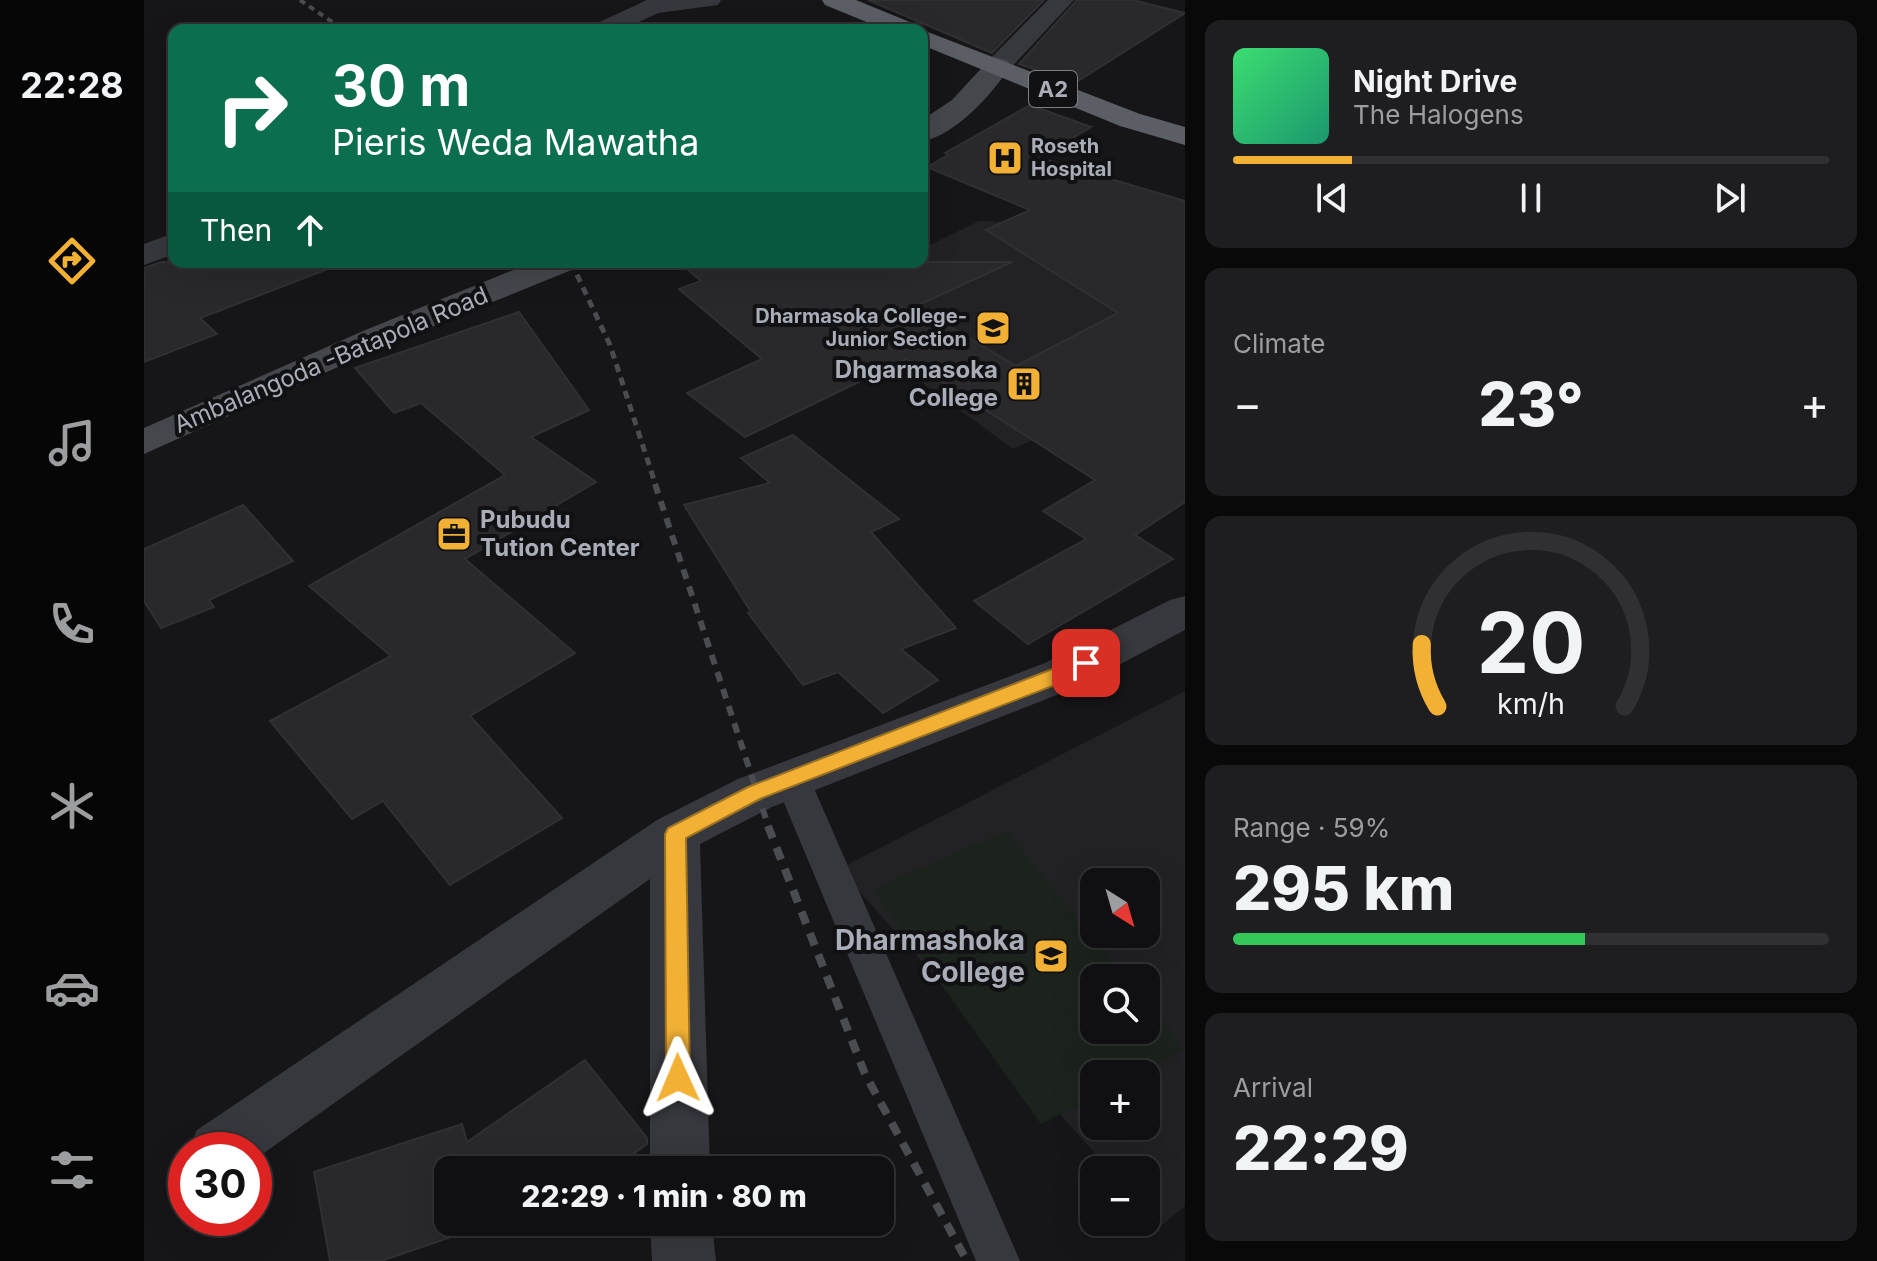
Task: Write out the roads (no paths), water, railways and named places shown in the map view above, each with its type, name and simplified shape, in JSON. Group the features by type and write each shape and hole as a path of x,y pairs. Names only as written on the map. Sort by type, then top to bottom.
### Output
{"highway":[{"path":"834,0 893,24"},
{"name":"A2","path":"928,38 1130,120 1185,136"}],"main road":[{"path":"928,129 962,106 998,66"},
{"name":"Ambalangoda -Batapola Road","path":"144,442 375,338 547,268"}],"street":[{"path":"615,24 653,6 709,0"},
{"path":"998,66 1062,0"},
{"path":"144,255 168,245"},
{"path":"244,1132 675,834 774,786 1061,675 1185,611"},
{"path":"675,834 680,1156"},
{"path":"682,1236 684,1261"}],"lane":[{"path":"774,786 998,1259"}],"railway":[{"path":"300,0 335,24"},
{"path":"574,268 610,345 656,486"},
{"path":"655,484 769,828"},
{"path":"768,826 865,1074 967,1261"}],"place":[{"name":"Roseth Hospital","path":"1005,158"},
{"name":"Dharmasoka College- Junior Section","path":"993,328"},
{"name":"Dhgarmasoka College","path":"1024,384"},
{"name":"Pubudu Tution Center","path":"454,534"},
{"name":"Dharmashoka College","path":"1051,956"}]}
